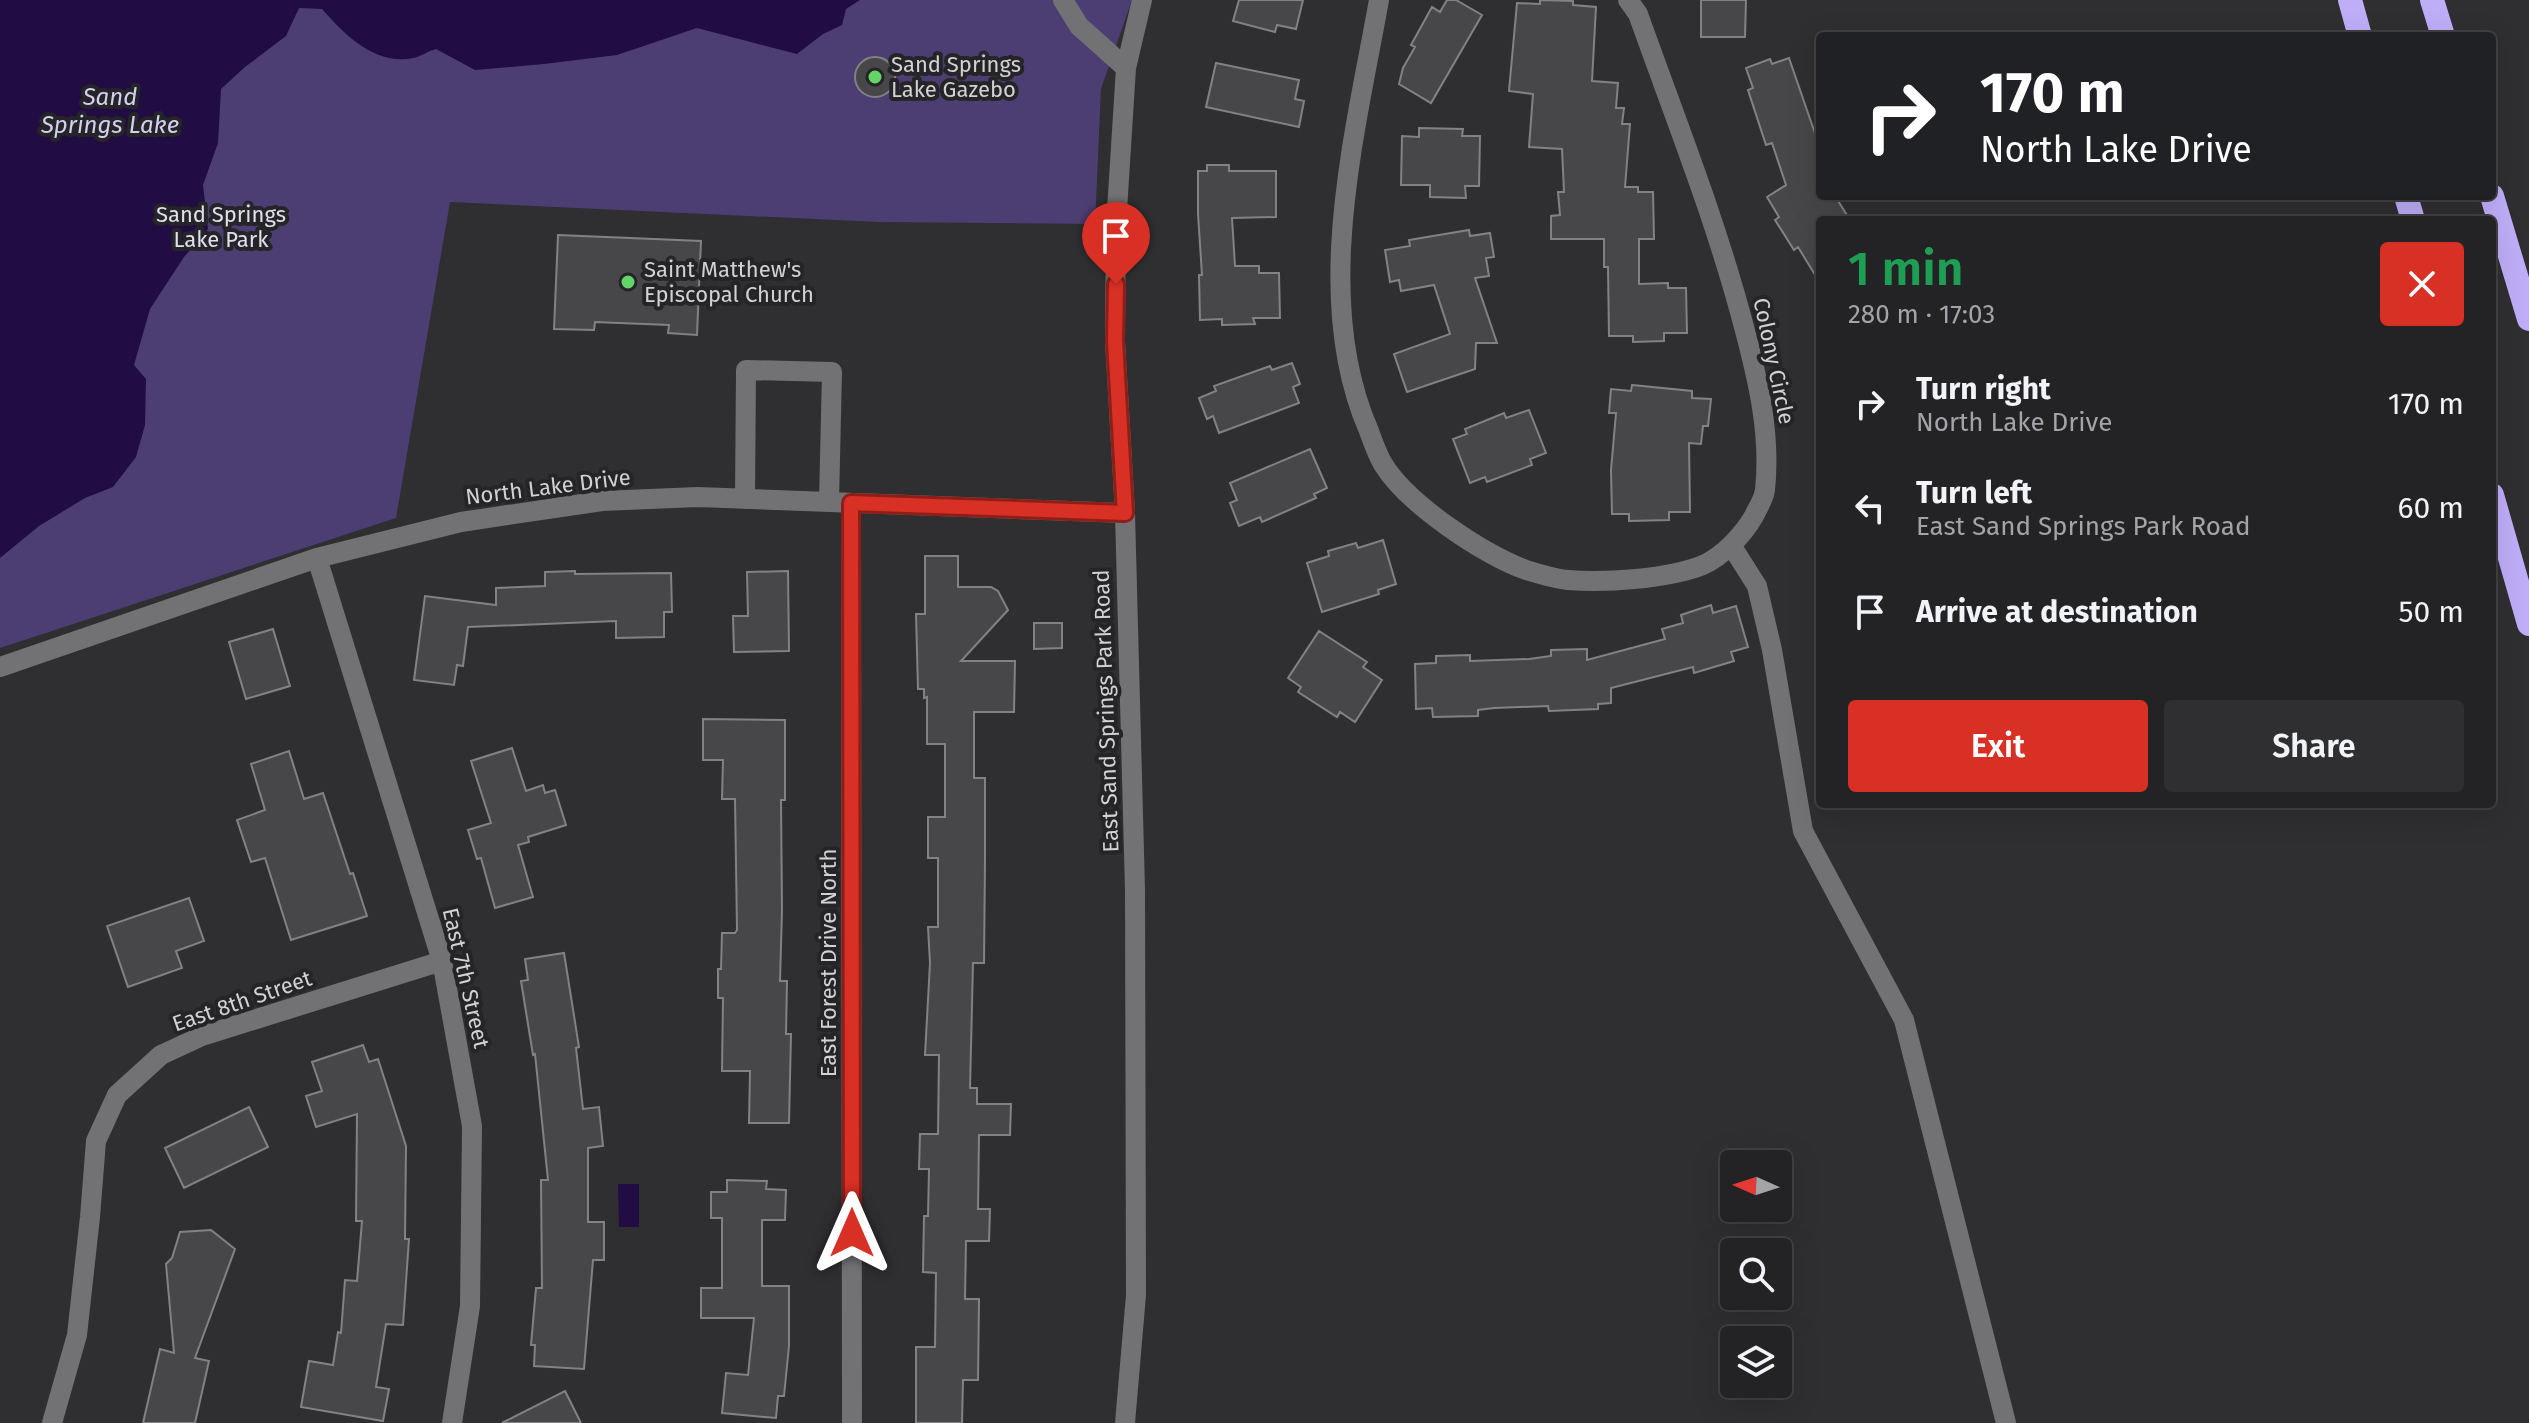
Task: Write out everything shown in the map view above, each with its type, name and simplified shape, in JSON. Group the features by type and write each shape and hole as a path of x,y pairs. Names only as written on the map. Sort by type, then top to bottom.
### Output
{"highway":[{"path":"2350,0 2359,32"},
{"path":"2432,0 2442,32"},
{"path":"2493,200 2529,319"},
{"path":"2496,509 2529,624"}],"street":[{"path":"1063,0 1079,26 1126,68"},
{"name":"East Sand Springs Park Road","path":"1125,1423 1136,1295 1135,890 1125,513 1115,341 1116,226 1126,68 1142,0"},
{"name":"Colony Circle","path":"1379,0 1349,164 1341,252 1341,317 1361,414 1384,465 1409,494 1435,517 1489,552 1525,569 1565,580 1675,574 1706,564 1731,545 1750,523 1765,494 1767,438 1760,390 1726,257 1638,14 1628,0"},
{"path":"745,499 746,370 832,372 829,502"},
{"name":"North Lake Drive","path":"0,667 317,558 461,522 602,501 698,497 1125,513"},
{"name":"East Forest Drive North","path":"851,503 852,1423"},
{"path":"1731,545 1757,586 1772,650 1803,831 1904,1020 2006,1423"},
{"name":"East 7th Street","path":"317,558 442,961 472,1126 470,1306 452,1423"},
{"name":"East 8th Street","path":"52,1423 77,1335 96,1141 117,1095 161,1055 202,1036 442,961"}],"green space":[{"name":"Sand Springs Lake Park","path":"0,0 1132,0 1101,89 1095,224 879,222 450,202 396,518 0,648"}],"water":[{"name":"Sand Springs Lake","path":"0,0 860,0 846,9 842,25 823,34 797,54 697,28 617,55 475,70 436,49 413,58 399,59 373,53 350,38 322,9 299,8 286,36 221,89 218,143 203,185 208,229 184,257 150,309 134,365 146,379 145,425 136,457 113,487 85,498 39,526 0,558"},
{"path":"618,1184 639,1184 639,1227 619,1227"}],"building":[{"path":"1239,0 1303,0 1296,29 1277,25 1275,32 1233,21"},
{"path":"1447,0 1456,0 1482,15 1431,103 1399,84 1403,68 1415,47 1411,45 1432,7 1440,12"},
{"path":"1540,0 1573,1 1573,5 1596,7 1592,81 1618,83 1616,108 1624,108 1622,124 1630,124 1625,187 1638,187 1638,192 1653,192 1654,239 1639,239 1639,284 1668,283 1668,288 1686,288 1687,333 1664,333 1664,341 1633,342 1633,336 1609,336 1608,267 1604,267 1604,239 1551,239 1551,216 1560,215 1558,192 1564,192 1562,149 1529,147 1533,94 1509,91 1517,3 1540,4"},
{"path":"1701,0 1746,0 1745,37 1701,37"},
{"name":"Sand Springs Lake Gazebo","path":"875,57 889,63 895,77 889,91 875,97 861,91 855,77 861,63"},
{"path":"1789,58 1816,136 1816,200 1838,200 1848,216 1816,216 1816,276 1798,247 1794,250 1775,220 1779,217 1767,197 1786,185 1772,143 1766,145 1748,90 1753,88 1746,68 1770,59 1772,64"},
{"path":"1216,63 1299,80 1295,99 1304,101 1299,127 1206,107"},
{"path":"1419,128 1463,129 1462,136 1480,136 1479,186 1465,186 1466,198 1430,197 1430,185 1401,185 1402,136 1419,137"},
{"path":"1207,165 1229,165 1229,171 1276,171 1276,217 1232,218 1235,266 1259,266 1259,273 1279,273 1280,318 1253,318 1255,324 1222,325 1222,319 1200,320 1199,275 1202,275 1198,171 1207,171"},
{"path":"1469,230 1470,236 1490,233 1494,257 1486,258 1489,276 1475,278 1497,343 1476,343 1475,369 1407,392 1394,354 1450,334 1434,285 1401,291 1399,280 1390,282 1385,250 1410,246 1409,240"},
{"name":"Saint Matthew's Episcopal Church","path":"558,235 701,241 697,335 668,333 669,325 595,322 594,330 554,329"},
{"path":"1292,363 1300,384 1293,387 1299,403 1219,433 1213,416 1207,419 1199,398 1216,391 1214,386 1270,366 1272,370"},
{"path":"1632,385 1692,391 1692,398 1711,399 1708,426 1703,426 1701,444 1689,443 1690,512 1669,512 1669,520 1629,521 1629,514 1612,514 1611,470 1616,413 1609,413 1611,389 1631,391"},
{"path":"1529,410 1546,453 1530,459 1532,465 1487,482 1485,477 1470,483 1453,439 1467,434 1465,429 1504,413 1506,418"},
{"path":"1310,449 1327,488 1314,494 1316,498 1262,522 1260,517 1239,526 1230,503 1237,500 1230,483"},
{"path":"1383,540 1396,584 1378,590 1379,594 1322,612 1307,563 1329,556 1328,551 1356,543 1358,548"},
{"path":"925,556 958,556 958,587 991,587 998,591 1008,610 961,661 1015,661 1014,712 974,712 974,778 985,778 984,963 973,963 970,1088 977,1088 977,1104 1011,1104 1010,1135 979,1135 978,1209 990,1209 989,1241 966,1241 965,1299 979,1299 978,1380 963,1380 962,1423 916,1423 916,1347 935,1347 936,1273 923,1272 929,1169 919,1169 920,1134 938,1134 939,1055 925,1055 930,963 928,927 938,927 938,858 928,858 928,817 945,817 945,744 927,744 927,697 924,698 924,689 918,689 916,614 925,614"},
{"path":"575,571 575,574 671,573 672,612 664,612 664,637 616,638 616,621 468,627 463,666 457,665 454,685 414,680 425,596 496,605 496,588 545,586 545,572"},
{"path":"788,571 789,651 734,652 733,616 748,616 747,572"},
{"path":"1711,605 1713,613 1736,606 1748,647 1731,652 1734,661 1694,673 1693,667 1611,688 1611,703 1598,704 1598,709 1549,711 1548,706 1494,708 1478,710 1478,716 1433,717 1432,708 1416,709 1415,664 1436,663 1436,656 1470,655 1470,661 1529,659 1551,656 1551,650 1587,649 1587,660 1665,639 1662,629 1683,623 1681,615"},
{"path":"1034,623 1062,623 1062,648 1034,649"},
{"path":"273,629 290,686 246,699 229,642"},
{"path":"1319,631 1367,662 1363,667 1382,680 1355,722 1340,712 1337,717 1298,692 1301,687 1288,678"},
{"path":"703,719 785,720 785,800 781,800 780,981 787,981 786,1034 791,1034 789,1123 749,1123 750,1071 722,1071 723,998 718,998 718,969 721,969 722,933 735,933 737,930 735,799 722,799 723,760 703,760"},
{"path":"512,748 526,791 543,785 545,793 555,790 566,825 528,837 529,842 518,845 533,897 495,908 481,858 477,859 468,830 491,823 471,761"},
{"path":"289,751 304,799 323,793 367,916 291,940 265,858 251,862 237,820 265,810 251,764"},
{"path":"189,898 204,941 176,951 182,968 128,987 107,926"},
{"path":"564,953 579,1047 576,1048 583,1109 599,1107 603,1146 588,1148 588,1222 604,1222 604,1260 593,1260 584,1369 534,1366 535,1345 531,1345 536,1288 542,1288 541,1180 548,1180 535,1054 521,981 528,980 525,959"},
{"path":"363,1045 369,1062 378,1059 406,1146 405,1239 409,1239 403,1325 386,1324 376,1387 389,1389 383,1421 301,1407 309,1361 333,1365 338,1332 341,1333 345,1280 357,1281 362,1221 356,1221 357,1114 316,1127 306,1096 322,1091 312,1062"},
{"path":"249,1107 268,1147 184,1188 165,1148"},
{"path":"727,1180 767,1181 766,1189 786,1190 785,1220 762,1220 762,1286 789,1286 789,1346 784,1396 778,1396 776,1418 722,1413 726,1373 748,1375 754,1318 701,1318 701,1288 722,1288 722,1218 711,1218 711,1192 727,1192"},
{"path":"211,1230 235,1249 195,1358 209,1361 195,1423 143,1423 160,1349 174,1353 166,1264 172,1258 180,1232"},
{"path":"565,1391 581,1423 502,1423"}],"place":[{"name":"Sand Springs Lake Gazebo","path":"875,77"},
{"name":"Saint Matthew's Episcopal Church","path":"628,282"}],"route":[{"path":"852,1233 851,503 1125,513 1115,341 1116,284"}]}
